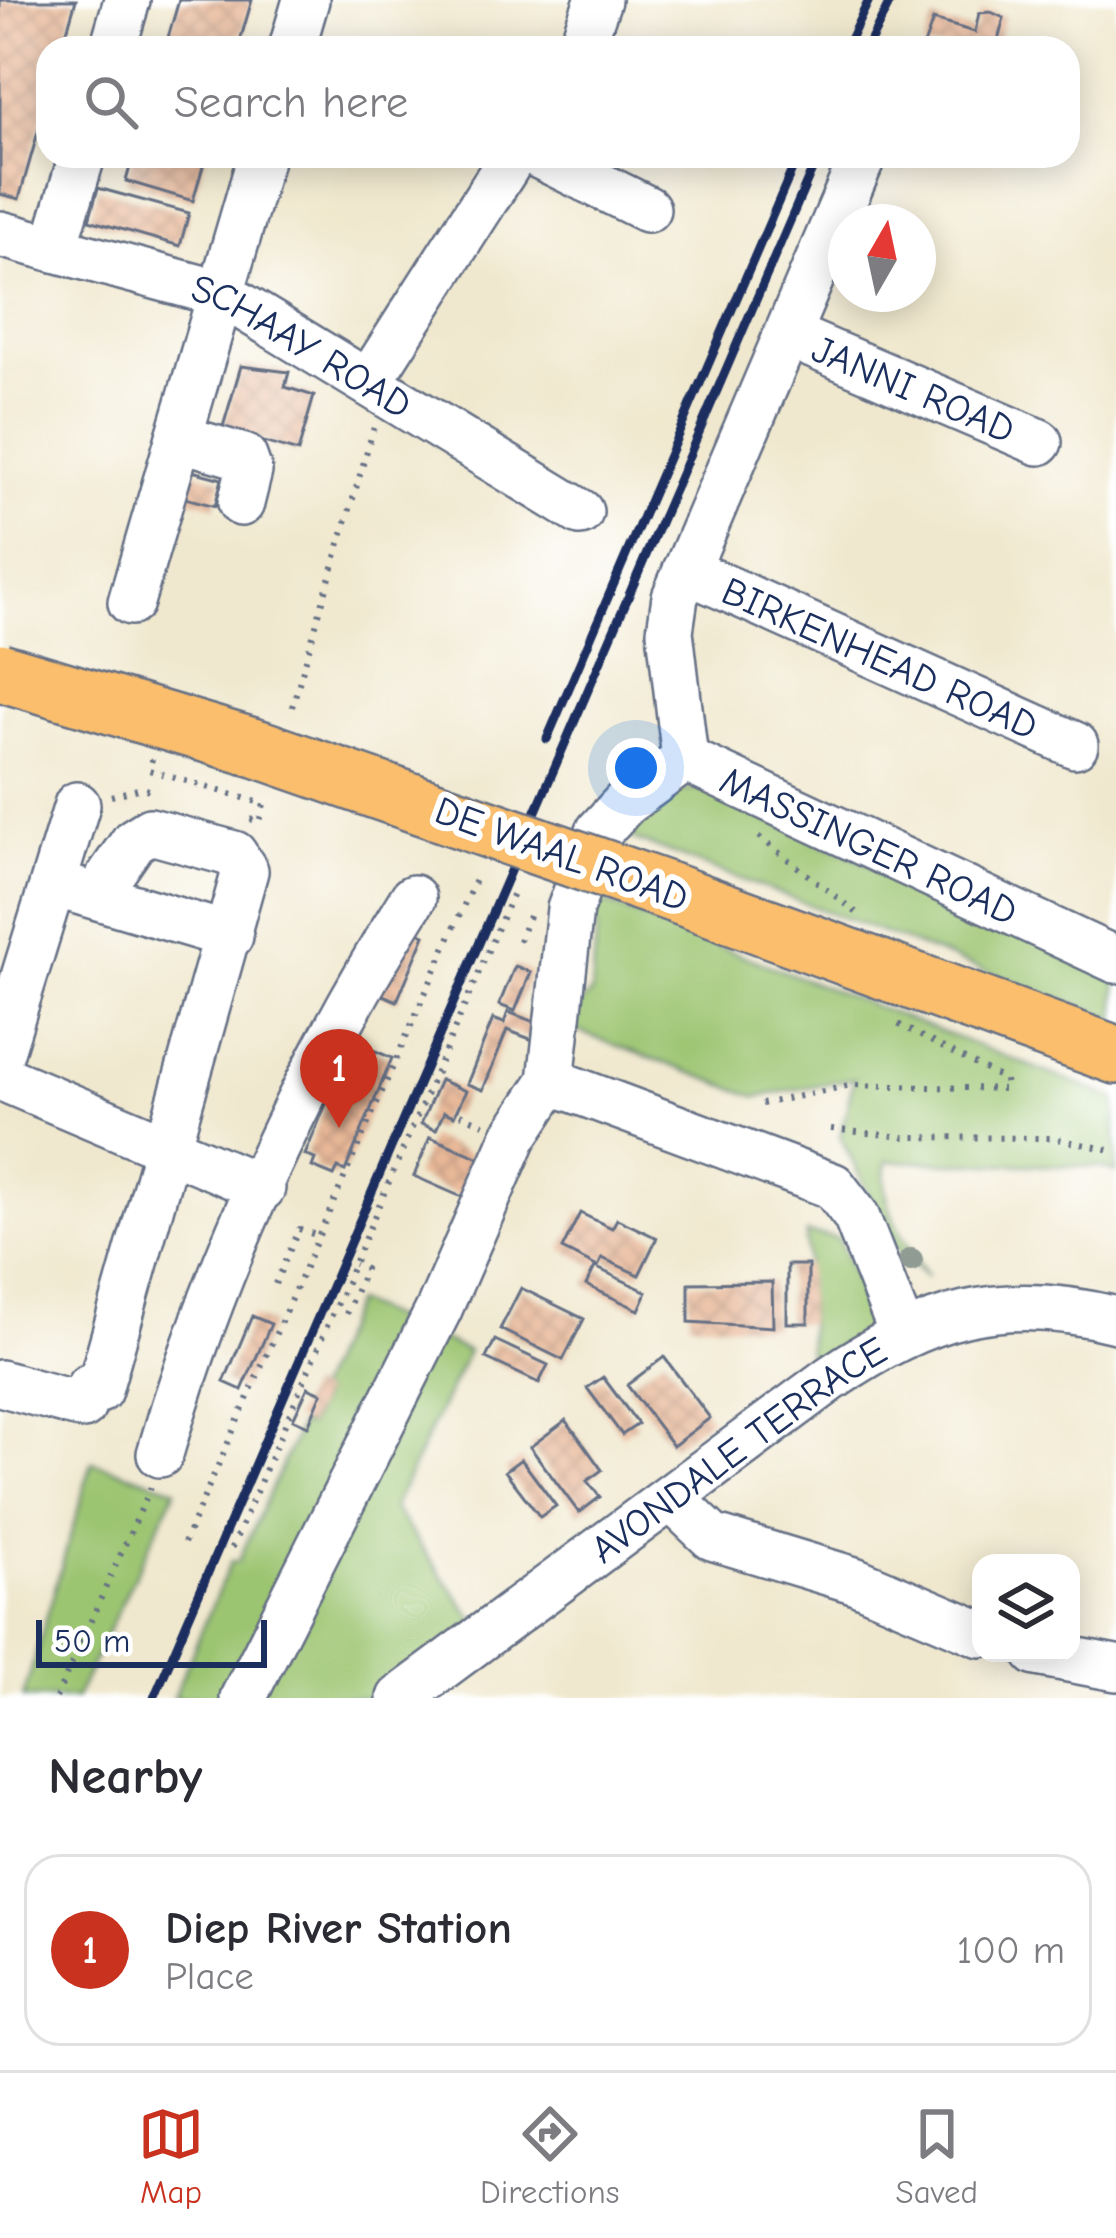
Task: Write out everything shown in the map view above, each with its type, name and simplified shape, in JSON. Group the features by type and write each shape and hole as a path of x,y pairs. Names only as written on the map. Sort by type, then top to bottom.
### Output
{"main road":[{"name":"DE WAAL ROAD","path":"0,672 302,763 1116,1055"}],"street":[{"path":"116,36 127,0"},
{"path":"296,36 306,0"},
{"path":"585,36 598,0"},
{"path":"55,249 79,168"},
{"path":"131,602 258,168"},
{"path":"378,384 506,168"},
{"path":"564,168 647,209"},
{"name":"MASSINGER ROAD","path":"858,168 686,570 670,631 685,759 1116,961"},
{"name":"SCHAAY ROAD","path":"0,234 221,294 378,384 580,512"},
{"name":"JANNI ROAD","path":"788,334 1039,442"},
{"path":"179,438 244,457 249,471 241,503"},
{"name":"BIRKENHEAD ROAD","path":"686,570 1075,746"},
{"path":"244,1698 439,1309 523,1118 551,1081 570,909 593,842 626,802 685,759"},
{"path":"0,1055 76,805"},
{"path":"0,1383 83,1406 88,1387 99,1390 230,936 244,881 242,860 166,833 141,833 97,896"},
{"path":"50,884 230,936"},
{"path":"160,1454 194,1335 354,992 413,898"},
{"path":"0,1078 262,1188"},
{"path":"551,1081 833,1186 856,1216 902,1333"},
{"name":"AVONDALE TERRACE","path":"400,1698 830,1379 902,1333 968,1311 1003,1307 1055,1307 1116,1321"},
{"path":"671,1498 712,1537 854,1580 972,1630"},
{"path":"1080,1661 1116,1668"}],"path":[{"path":"292,707 378,384"},
{"path":"730,780 722,802 728,814 854,908 861,921"},
{"path":"184,1543 478,872"},
{"path":"232,1548 514,888"},
{"path":"762,1104 852,1085 1006,1089 1005,1080 895,1024 895,1007"},
{"path":"832,1129 903,1137 1052,1138 1116,1151"},
{"path":"275,1284 299,1229 318,1236"},
{"path":"346,1314 365,1269 353,1264"},
{"path":"56,1698 148,1495 160,1454"}],"green space":[{"path":"703,789 1116,976 1116,1020 617,833 674,791"},
{"path":"588,896 1116,1099 1116,1173 1100,1167 887,1161 890,1208 927,1277 896,1250 840,1136 854,1078 757,1097 574,1030 576,1007 591,994 597,926 584,911"},
{"path":"806,1233 838,1238 875,1330 809,1367"},
{"path":"354,1302 468,1351 393,1508 476,1622 372,1698 173,1698 231,1561 238,1562 301,1423 308,1426 322,1394 316,1390"},
{"path":"92,1462 176,1489 76,1698 23,1698"}],"building":[{"path":"0,0 76,0 66,36 36,36 36,139 19,199 0,194"},
{"path":"179,0 252,0 242,36 168,36"},
{"path":"979,13 1004,18 999,36 927,36 933,20 975,32"},
{"path":"130,168 203,168 193,201 126,181"},
{"path":"98,188 189,213 180,246 89,220"},
{"path":"241,366 289,372 285,387 314,396 298,452 222,430"},
{"path":"192,471 222,479 215,506 185,498"},
{"path":"407,927 425,935 397,1001 378,993"},
{"path":"515,966 531,972 515,1011 499,1005"},
{"path":"508,1012 540,1024 533,1040 507,1030 483,1090 467,1084 493,1019 504,1023"},
{"path":"352,1041 392,1058 345,1171 338,1168 334,1176 312,1167 315,1159 305,1155"},
{"path":"440,1080 466,1091 454,1116 444,1112 436,1130 421,1124"},
{"path":"430,1137 487,1161 471,1201 414,1176"},
{"path":"580,1213 612,1228 617,1219 657,1238 639,1275 602,1258 598,1267 562,1249"},
{"path":"787,1265 808,1265 808,1323 787,1323"},
{"path":"595,1267 647,1292 639,1310 586,1285"},
{"path":"772,1282 773,1327 689,1322 689,1283"},
{"path":"521,1288 584,1319 563,1360 500,1329"},
{"path":"252,1316 271,1324 242,1390 224,1382"},
{"path":"495,1340 548,1365 539,1383 486,1358"},
{"path":"664,1357 710,1418 673,1446 627,1385"},
{"path":"603,1377 638,1424 622,1435 587,1388"},
{"path":"308,1387 322,1393 308,1426 293,1419"},
{"path":"566,1420 602,1470 587,1481 600,1497 579,1513 530,1447"},
{"path":"521,1459 556,1506 540,1517 505,1471"}],"railway":[{"path":"852,36 869,0"},
{"path":"873,36 891,0"},
{"path":"547,739 793,168"},
{"path":"154,1698 813,168"}],"place":[{"name":"Diep River Station","path":"339,1128"}]}
